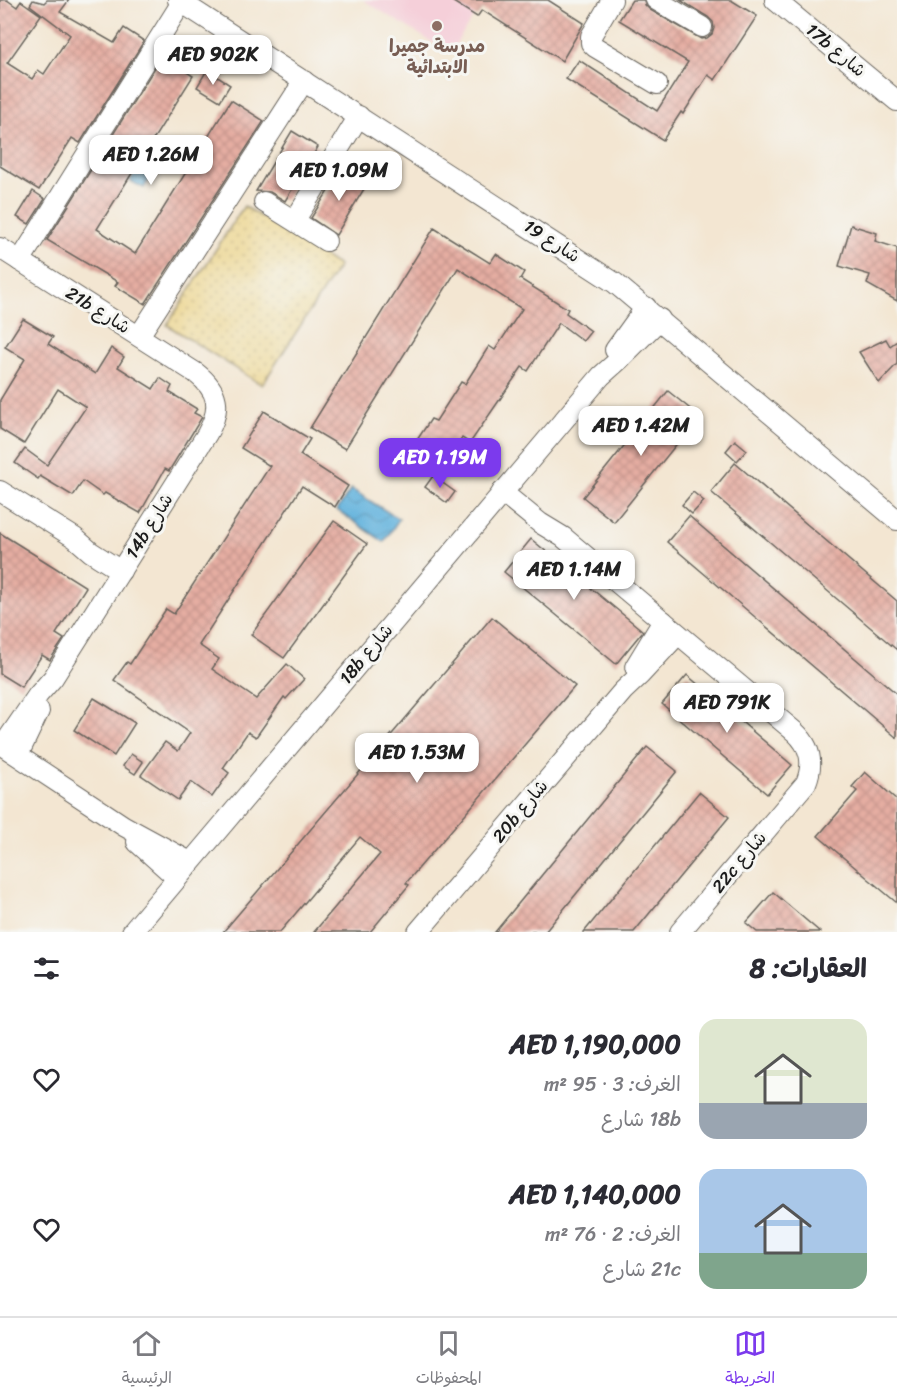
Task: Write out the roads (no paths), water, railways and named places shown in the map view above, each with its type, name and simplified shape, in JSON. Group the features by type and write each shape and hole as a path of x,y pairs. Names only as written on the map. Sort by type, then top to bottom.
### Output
{"street":[{"path":"612,0 591,36 591,43 657,84"},
{"path":"656,0 702,27"},
{"name":"17b شارع","path":"775,0 897,101"},
{"path":"20,261 180,1"},
{"name":"شارع 19","path":"180,1 615,283 897,520"},
{"path":"139,336 304,81"},
{"path":"295,220 359,116"},
{"path":"264,202 326,241"},
{"name":"21b شارع","path":"0,248 196,373"},
{"name":"18b شارع","path":"132,932 601,376 614,365 653,313"},
{"name":"14b شارع","path":"7,748 213,424 216,401 213,389 196,373"},
{"name":"22c شارع","path":"508,486 540,523 563,537 804,740 809,750 810,773 806,783 680,932"},
{"path":"0,491 75,538 125,565"},
{"name":"20b شارع","path":"418,932 622,691 670,628"},
{"path":"7,748 124,826 190,862"},
{"path":"124,826 177,878"}],"water":[{"path":"149,148 162,156 144,188 130,181"},
{"path":"351,489 399,519 384,542 337,510"}],"place":[{"name":"مدرسة جميرا الابتدائية","path":"437,26"}]}
